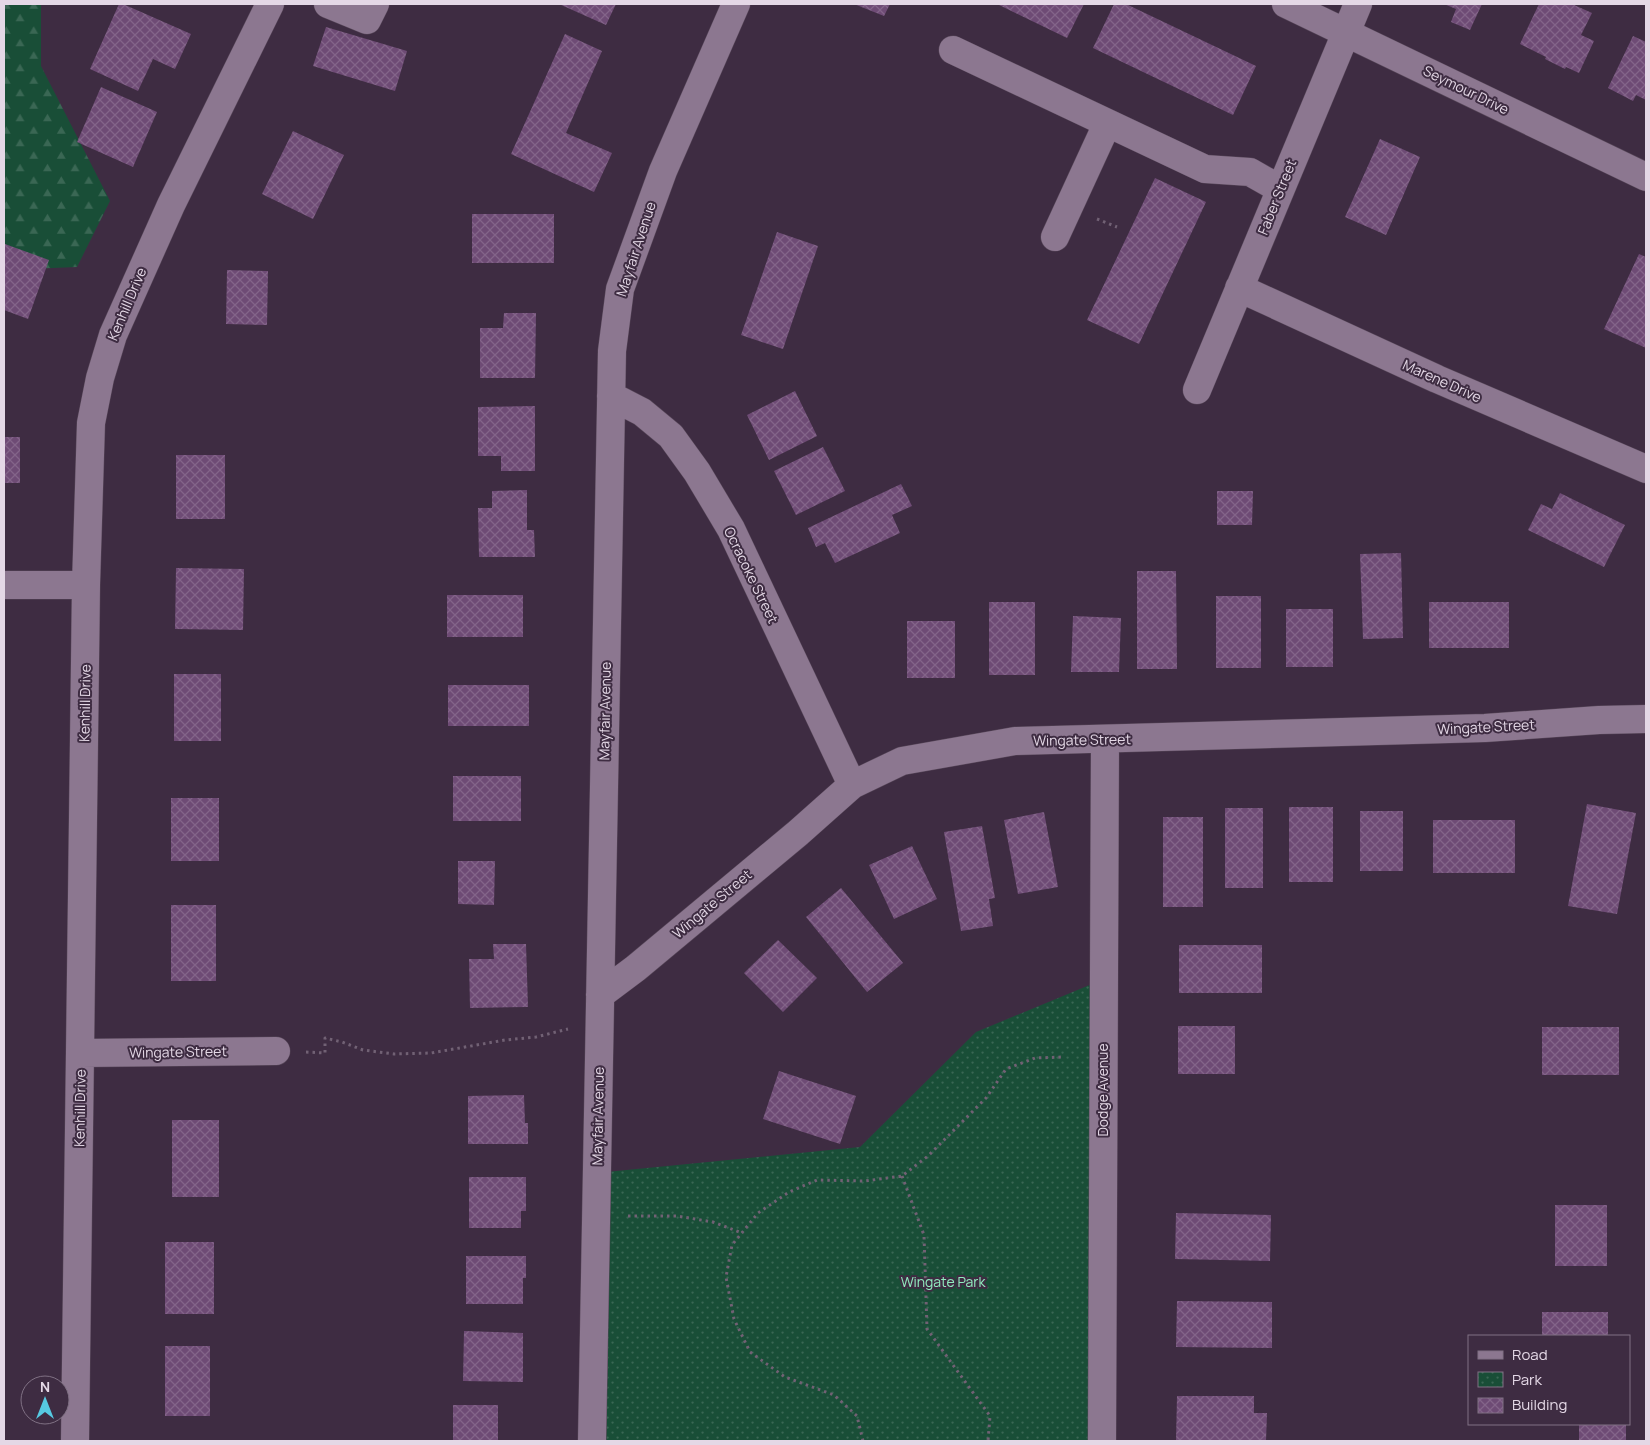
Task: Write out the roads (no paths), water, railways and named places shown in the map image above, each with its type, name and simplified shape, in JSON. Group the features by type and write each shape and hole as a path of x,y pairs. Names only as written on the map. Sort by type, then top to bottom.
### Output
{"street":[{"name":"Kenhill Drive","path":"75,1441 86,585 91,423 100,378 110,343 171,204 270,4"},
{"path":"328,4 367,20 375,4"},
{"name":"Mayfair Avenue","path":"592,1441 612,351 620,289 663,170 736,4"},
{"name":"Seymour Drive","path":"1286,4 1646,177"},
{"name":"Faber Street","path":"1197,390 1358,4"},
{"path":"953,50 1206,169 1250,172 1280,189"},
{"path":"1055,237 1108,124"},
{"name":"Marene Drive","path":"1239,288 1437,379 1646,469"},
{"name":"Ocracoke Street","path":"611,396 642,412 671,436 697,472 730,529 852,785"},
{"path":"4,585 86,585"},
{"name":"Wingate Street","path":"600,995 636,968 798,833 852,785 902,761 1015,741 1485,728 1646,718"},
{"name":"Dodge Avenue","path":"1102,1441 1105,739"},
{"name":"Wingate Street","path":"81,1053 276,1051"}],"park label":[{"name":"Wingate Park","path":"943,1282"}]}
